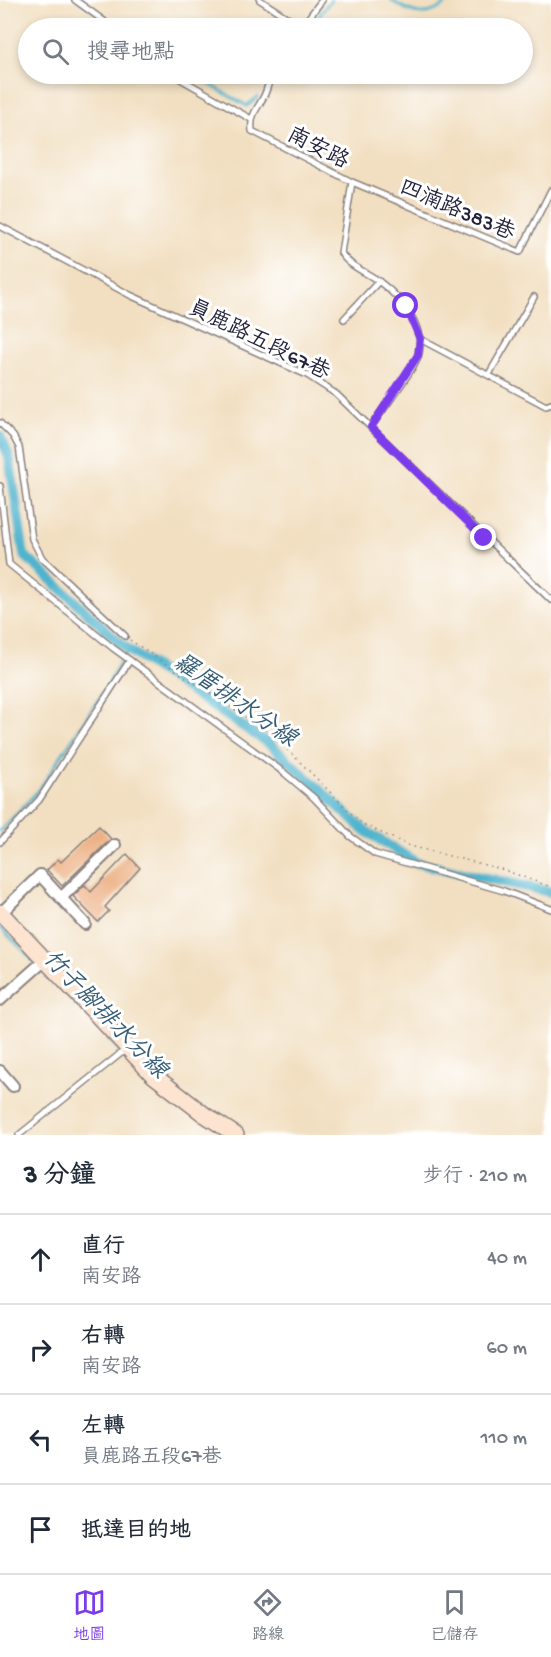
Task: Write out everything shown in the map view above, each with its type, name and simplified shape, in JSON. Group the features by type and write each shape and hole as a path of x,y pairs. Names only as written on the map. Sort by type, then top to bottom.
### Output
{"street":[{"path":"62,898 115,845"},
{"path":"85,924 40,875 0,913 153,1074 205,1115 236,1135"},
{"path":"0,1000 45,960"},
{"path":"0,1071 13,1086"}],"lane":[{"path":"75,0 100,18"},
{"path":"260,0 286,18"},
{"path":"308,18 322,0"},
{"path":"190,84 251,119 253,111 265,94 267,84"},
{"name":"南安路","path":"251,119 252,130 352,182 341,252 345,259 379,281 406,306 420,339"},
{"name":"四湳路383巷","path":"352,182 520,252 551,190"},
{"name":"員鹿路五段67巷","path":"0,226 130,295 306,375 336,394 551,600"},
{"path":"344,319 379,281"},
{"path":"489,374 534,297"},
{"path":"371,427 418,355 420,339 546,406 551,404"},
{"path":"0,423 18,447 32,539 42,558 125,636"},
{"path":"0,486 9,564 130,660 282,771 314,798 350,836 375,854 504,891 551,909"},
{"path":"0,842 39,800 130,660"},
{"path":"19,1135 128,1048"}],"path":[{"path":"125,636 274,736 362,824 410,846 501,869 551,886"}],"building":[{"path":"99,826 111,839 62,886 47,870 58,859 61,862"},
{"path":"127,854 140,868 105,907 109,911 98,922 73,896 85,885 91,892"}],"waterway":[{"path":"81,0 104,18"},
{"path":"318,18 331,0"},
{"path":"391,0 406,9 421,13 435,11 450,0"},
{"path":"209,84 247,106 258,97"},
{"name":"羅厝排水分線","path":"0,436 9,456 24,555 127,649 271,745 364,830 417,863 551,892"},
{"name":"竹子腳排水分線","path":"0,831 39,790 109,683 127,649"},
{"name":"竹子腳排水分線","path":"0,927 36,963"},
{"name":"竹子腳排水分線","path":"40,968 84,1012"},
{"name":"竹子腳排水分線","path":"109,1039 150,1085 178,1104"}],"route":[{"path":"406,306 420,339 418,355 371,427 484,538"}]}
